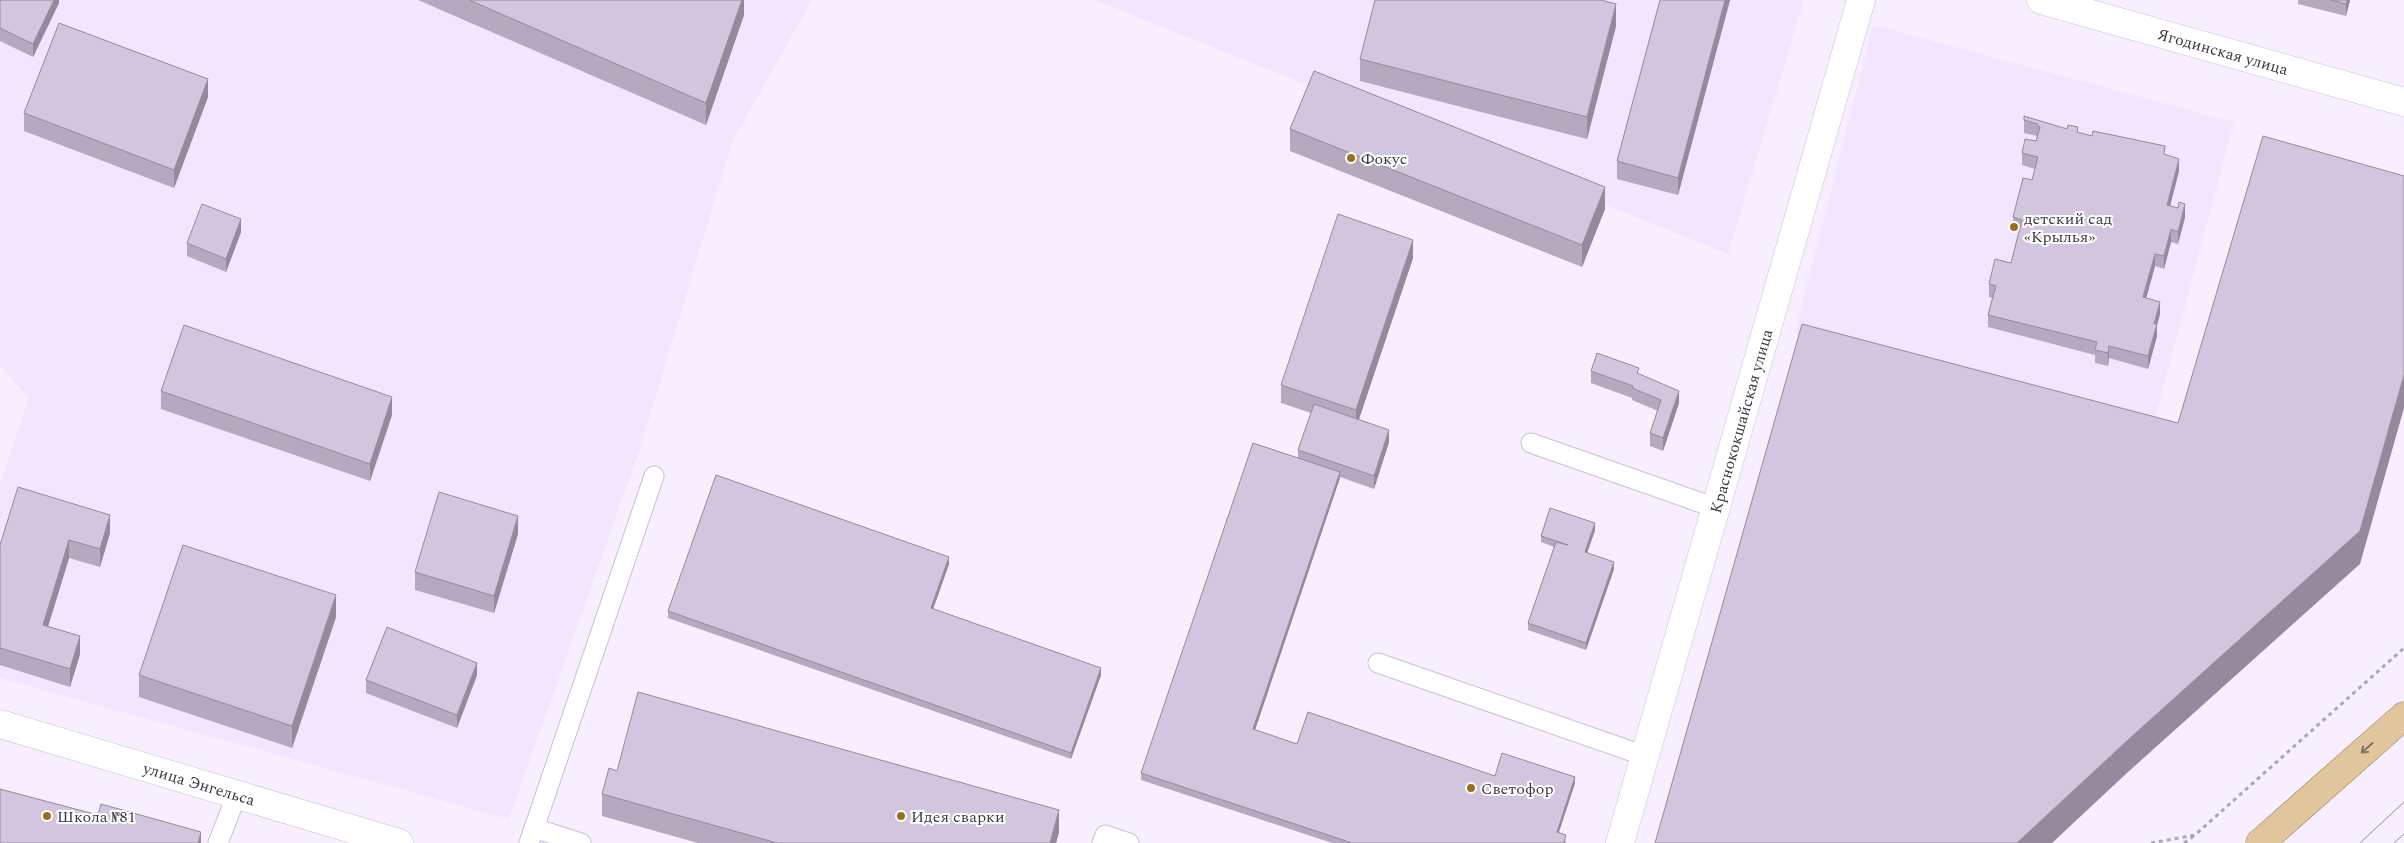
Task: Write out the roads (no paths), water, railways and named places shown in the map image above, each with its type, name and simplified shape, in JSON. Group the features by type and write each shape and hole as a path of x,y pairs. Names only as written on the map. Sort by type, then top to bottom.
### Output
{"main road":[{"path":"2260,843 2404,716"}],"street":[{"name":"Краснококшайская улица","path":"1620,843 1861,0"},
{"name":"Ягодинская улица","path":"2045,1 2404,102"},
{"name":"улица Энгельса","path":"0,724 399,843"}],"lane":[{"path":"1531,443 1716,508"},
{"path":"581,843 532,836 654,476"},
{"path":"1378,663 1645,756"},
{"path":"218,843 236,794"},
{"path":"1102,843 1104,836 1130,843"}],"tram line":[{"path":"2360,843 2404,802"},
{"path":"2394,843 2404,834"}],"place":[{"name":"Фокус","path":"1351,158"},
{"name":"детский сад «Крылья»","path":"2014,227"},
{"name":"Светофор","path":"1471,788"},
{"name":"Школа №81","path":"47,816"},
{"name":"Идея сварки","path":"901,816"}]}
